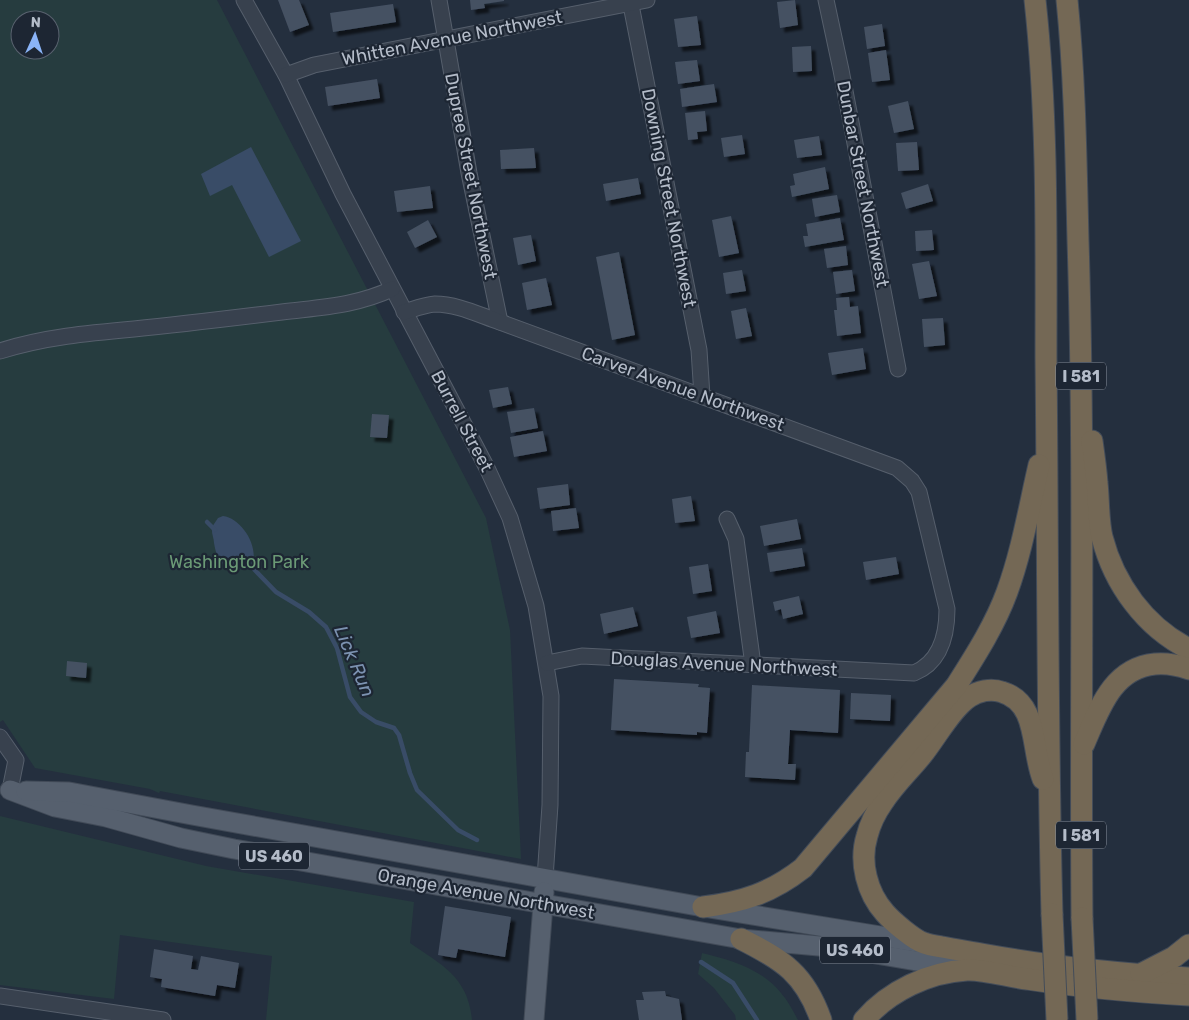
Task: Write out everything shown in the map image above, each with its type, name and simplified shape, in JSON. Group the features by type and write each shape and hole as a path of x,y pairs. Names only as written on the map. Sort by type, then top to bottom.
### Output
{"highway":[{"name":"I 581","path":"1034,0 1044,128 1052,914 1057,1020"},
{"name":"I 581","path":"1068,0 1074,101 1081,354 1080,753 1082,918 1087,1020"},
{"path":"1081,354 1100,522 1109,562 1119,582 1143,614 1162,631 1189,649"},
{"path":"703,906 729,903 753,897 773,889 803,868 956,686 972,660 1006,594 1017,563 1047,428"},
{"path":"1080,753 1104,700 1121,678 1133,670 1147,665 1179,665 1189,669"},
{"path":"923,943 886,914 876,903 865,869 866,836 884,801 960,705 978,692 989,690 1000,691 1012,696 1021,703 1030,723 1040,770 1051,798"},
{"path":"741,939 775,957 795,973 815,1003 820,1020"},
{"name":"US 460","path":"923,943 1080,970 1189,978"},
{"path":"1138,975 1174,957 1189,945"},
{"path":"864,1020 891,996 922,980 938,974 968,969"},
{"name":"US 460","path":"968,969 1026,979 1099,988 1189,995"}],"main road":[{"name":"Orange Avenue Northwest","path":"5,789 69,792 544,878 923,943"},
{"name":"Orange Avenue Northwest","path":"5,789 55,807 106,817 181,838 234,849 741,939 841,948 968,969"},
{"path":"534,1020 544,878"}],"street":[{"name":"Burrell Street","path":"244,0 286,75 339,185 487,468 510,518 536,606 551,696 550,805 544,878"},
{"name":"Dupree Street Northwest","path":"439,0 469,173 500,322"},
{"name":"Whitten Avenue Northwest","path":"286,75 314,65 648,0"},
{"name":"Dunbar Street Northwest","path":"826,0 898,369"},
{"name":"Downing Street Northwest","path":"630,2 699,350 702,396"},
{"path":"0,351 21,344 51,338 350,304 392,289"},
{"name":"Carver Avenue Northwest","path":"404,312 435,304 451,306 500,322 897,468 912,481 919,492 947,609 947,626 942,646 923,669 914,673 902,672"},
{"path":"727,519 736,539 753,665"},
{"name":"Douglas Avenue Northwest","path":"547,663 564,658 582,656 902,672"},
{"path":"0,737 16,760 5,789"},
{"path":"0,996 164,1020"}],"green space":[{"name":"Washington Park","path":"0,0 217,0 486,518 510,630 521,859 160,791 159,793 150,789 35,768 3,720 0,722"},
{"path":"0,816 206,866 414,902 410,943 433,958 452,974 465,993 470,1005 472,1020 266,1020 272,956 120,935 114,999 0,985"},
{"path":"702,953 735,962 765,978 784,996 798,1020 736,1020 735,1015 714,988 698,974"}],"water":[{"path":"251,147 301,241 269,257 232,185 210,196 201,174"},
{"path":"223,516 237,522 248,535 254,552 251,567 230,568 225,566 218,558 212,527 218,518"}],"building":[{"path":"278,0 299,0 309,25 290,32"},
{"path":"470,0 504,1 484,4 485,8 471,10"},
{"path":"795,0 798,25 780,28 777,2"},
{"path":"393,4 396,22 333,32 330,13"},
{"path":"697,16 701,45 678,47 674,19"},
{"path":"882,24 885,46 867,49 864,27"},
{"path":"811,46 812,71 793,72 792,47"},
{"path":"886,50 890,80 872,82 868,53"},
{"path":"697,60 700,81 678,84 675,62"},
{"path":"377,79 380,98 328,106 325,87"},
{"path":"714,84 717,102 682,107 680,89"},
{"path":"908,101 914,129 894,133 888,106"},
{"path":"705,111 707,131 697,132 698,139 688,140 685,113"},
{"path":"742,135 745,154 724,157 721,138"},
{"path":"819,136 822,155 797,158 794,140"},
{"path":"917,142 919,170 898,171 896,143"},
{"path":"534,148 536,168 501,169 500,150"},
{"path":"825,167 829,189 792,197 790,186 795,185 793,174"},
{"path":"638,178 641,194 606,201 603,184"},
{"path":"928,184 933,201 906,209 901,193"},
{"path":"430,186 433,208 397,212 394,191"},
{"path":"837,195 840,212 815,217 812,199"},
{"path":"731,216 739,253 719,257 712,220"},
{"path":"840,218 844,240 805,247 803,236 808,236 806,224"},
{"path":"428,220 437,237 415,248 407,232"},
{"path":"932,230 934,250 916,251 915,231"},
{"path":"531,235 536,261 518,265 513,238"},
{"path":"846,246 848,265 827,268 824,249"},
{"path":"619,252 635,335 612,340 596,257"},
{"path":"929,261 937,296 919,299 912,264"},
{"path":"742,270 746,291 726,294 723,273"},
{"path":"852,270 855,291 836,294 833,272"},
{"path":"546,278 552,305 527,310 522,283"},
{"path":"849,297 850,307 858,306 861,333 837,336 834,310 837,310 836,298"},
{"path":"746,308 752,336 736,339 731,311"},
{"path":"943,318 945,345 924,347 922,319"},
{"path":"863,348 866,369 832,375 828,353"},
{"path":"508,387 512,404 493,408 489,390"},
{"path":"534,408 538,428 511,433 507,412"},
{"path":"372,414 389,415 387,438 370,437"},
{"path":"543,431 547,451 514,457 510,437"},
{"path":"568,484 570,505 540,509 537,488"},
{"path":"691,496 695,521 675,523 672,499"},
{"path":"576,508 579,528 553,531 551,511"},
{"path":"797,519 801,539 764,546 760,526"},
{"path":"802,548 805,566 770,572 767,553"},
{"path":"896,557 899,574 866,580 863,562"},
{"path":"708,564 712,591 693,594 689,567"},
{"path":"799,596 803,614 783,619 781,609 775,611 773,602"},
{"path":"633,607 638,626 604,634 600,614"},
{"path":"716,611 720,633 691,638 687,617"},
{"path":"67,661 87,663 86,678 66,676"},
{"path":"614,679 699,684 698,687 710,688 707,733 697,732 697,735 611,730"},
{"path":"752,685 840,690 838,733 790,730 788,764 796,764 795,780 745,777 746,752 749,752"},
{"path":"851,693 891,695 890,721 850,719"},
{"path":"445,906 511,917 505,957 458,949 456,958 438,955"},
{"path":"154,949 193,956 191,969 198,970 201,956 239,963 235,988 217,985 215,996 161,987 162,979 150,977"},
{"path":"665,991 666,996 679,999 682,1020 639,1020 636,1000 644,1000 642,992"}],"waterway":[{"name":"Lick Run","path":"207,522 215,530"},
{"name":"Lick Run","path":"249,564 276,592 309,612 326,627 337,648 350,697 361,712 376,722 394,728 399,735 417,790 458,830 477,840"},
{"name":"Lick Run","path":"701,962 733,983 757,1020"}]}
